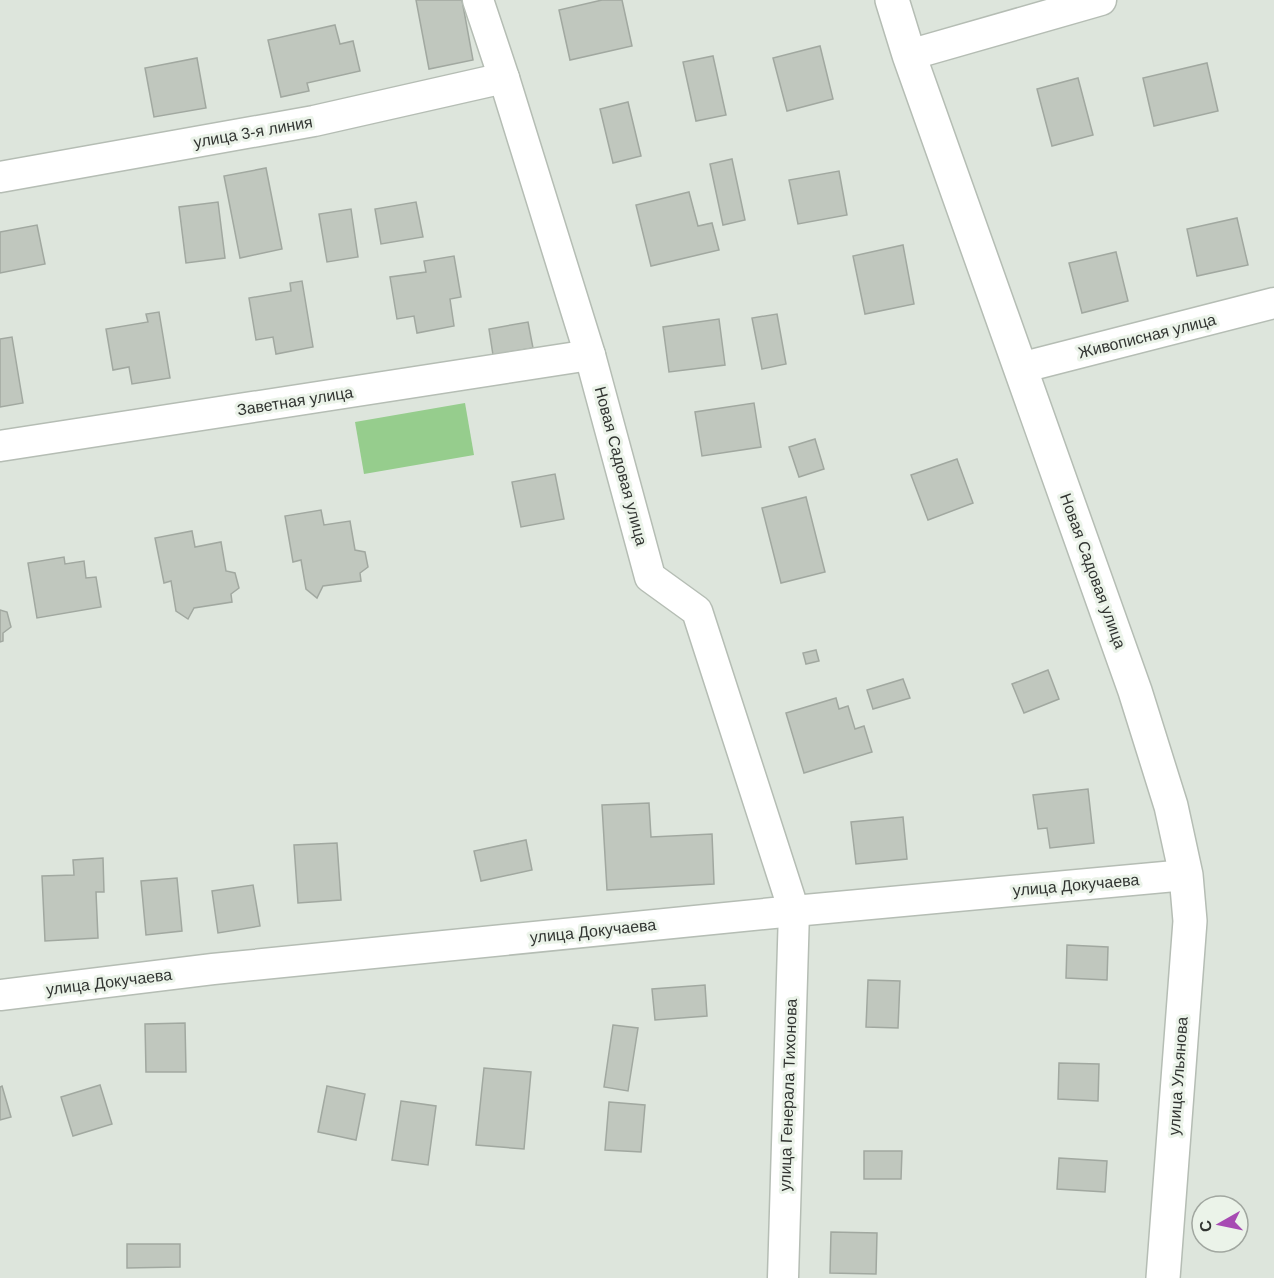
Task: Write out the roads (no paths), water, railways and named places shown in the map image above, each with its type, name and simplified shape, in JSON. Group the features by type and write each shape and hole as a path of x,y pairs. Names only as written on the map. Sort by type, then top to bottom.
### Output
{"street":[{"name":"Новая Садовая улица","path":"478,0 590,355 650,577 697,611 794,911"},
{"name":"Новая Садовая улица","path":"892,0 909,55 1135,691 1171,806 1186,874"},
{"path":"909,55 1101,0"},
{"name":"улица 3-я линия","path":"0,177 314,121 504,78"},
{"name":"Живописная улица","path":"1020,368 1274,303"},
{"name":"Заветная улица","path":"0,446 590,355"},
{"name":"улица Докучаева","path":"0,995 213,969 1186,874"},
{"name":"улица Ульянова","path":"1163,1278 1190,921 1186,874"},
{"name":"улица Генерала Тихонова","path":"783,1278 794,911"}]}
